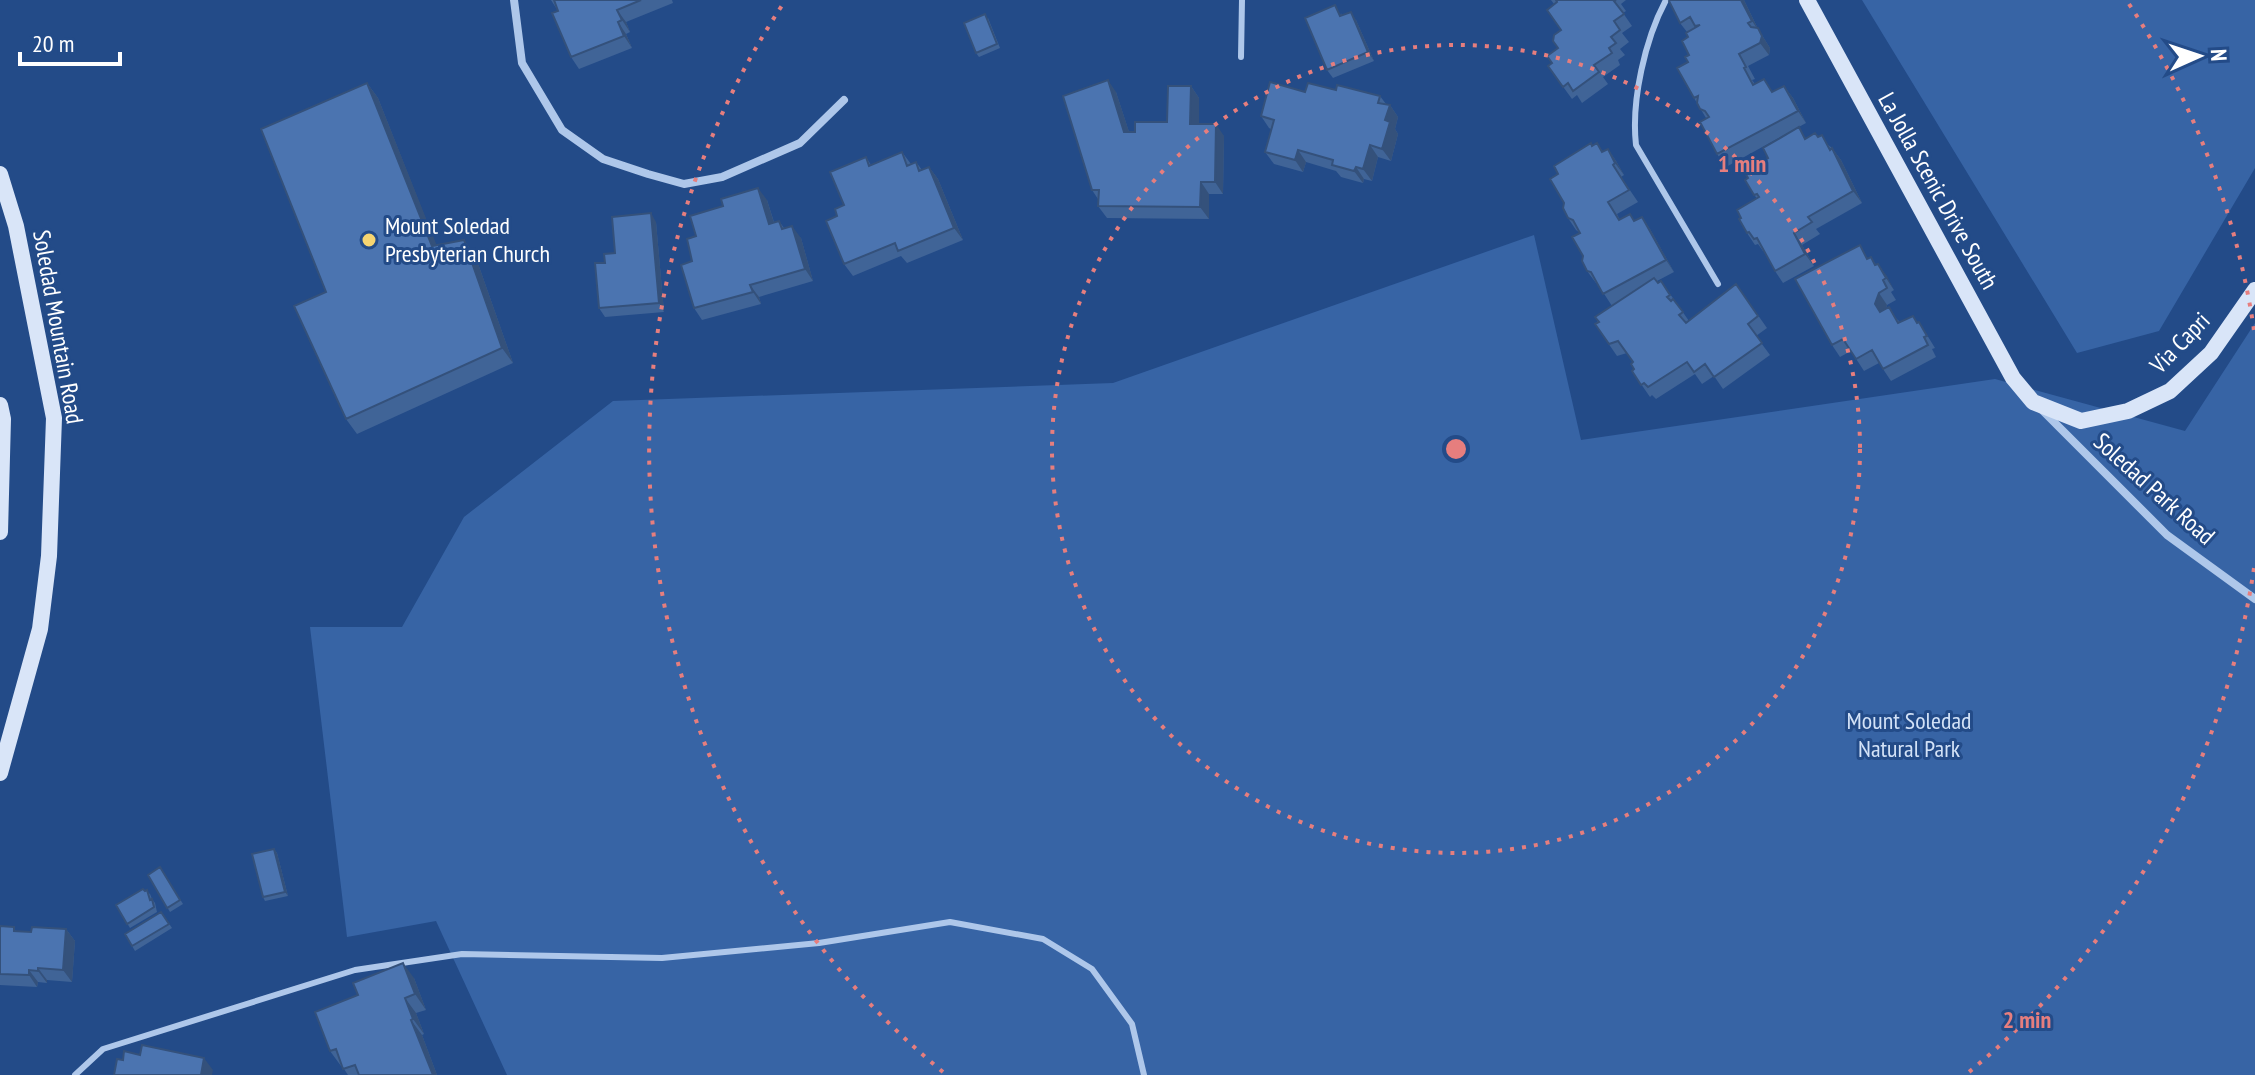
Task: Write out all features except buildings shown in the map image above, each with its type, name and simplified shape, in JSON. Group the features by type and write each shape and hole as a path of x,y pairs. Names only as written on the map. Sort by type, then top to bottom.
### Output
{"street":[{"path":"514,0 522,63 562,130 603,159 648,174 684,184 722,177 800,143 844,100"},
{"name":"La Jolla Scenic Drive South","path":"1807,0 2013,378 2033,402"},
{"name":"Soledad Mountain Road","path":"0,174 16,226 54,418 49,556 40,629 0,773"},
{"name":"Via Capri","path":"2033,402 2081,421 2128,411 2170,391 2211,353 2255,290"},
{"name":"Soledad Park Road","path":"2033,402 2167,535 2255,599"},
{"path":"0,405 3,419 0,532"}],"lane":[{"path":"1241,57 1242,0"},
{"path":"1666,0 1637,86 1636,145 1718,284"},
{"path":"75,1075 103,1049 355,970 462,954 662,958 819,943 950,922 1043,939 1092,969 1132,1024 1144,1075"}],"green space":[{"path":"1862,0 2255,0 2255,168 2159,331 2077,353"},
{"name":"Mount Soledad Natural Park","path":"1534,235 1581,440 1995,379 2185,431 2255,323 2255,1075 507,1075 436,921 347,937 310,627 402,627 464,517 613,401 1113,383"}],"place":[{"name":"Mount Soledad Presbyterian Church","path":"369,240"}]}
